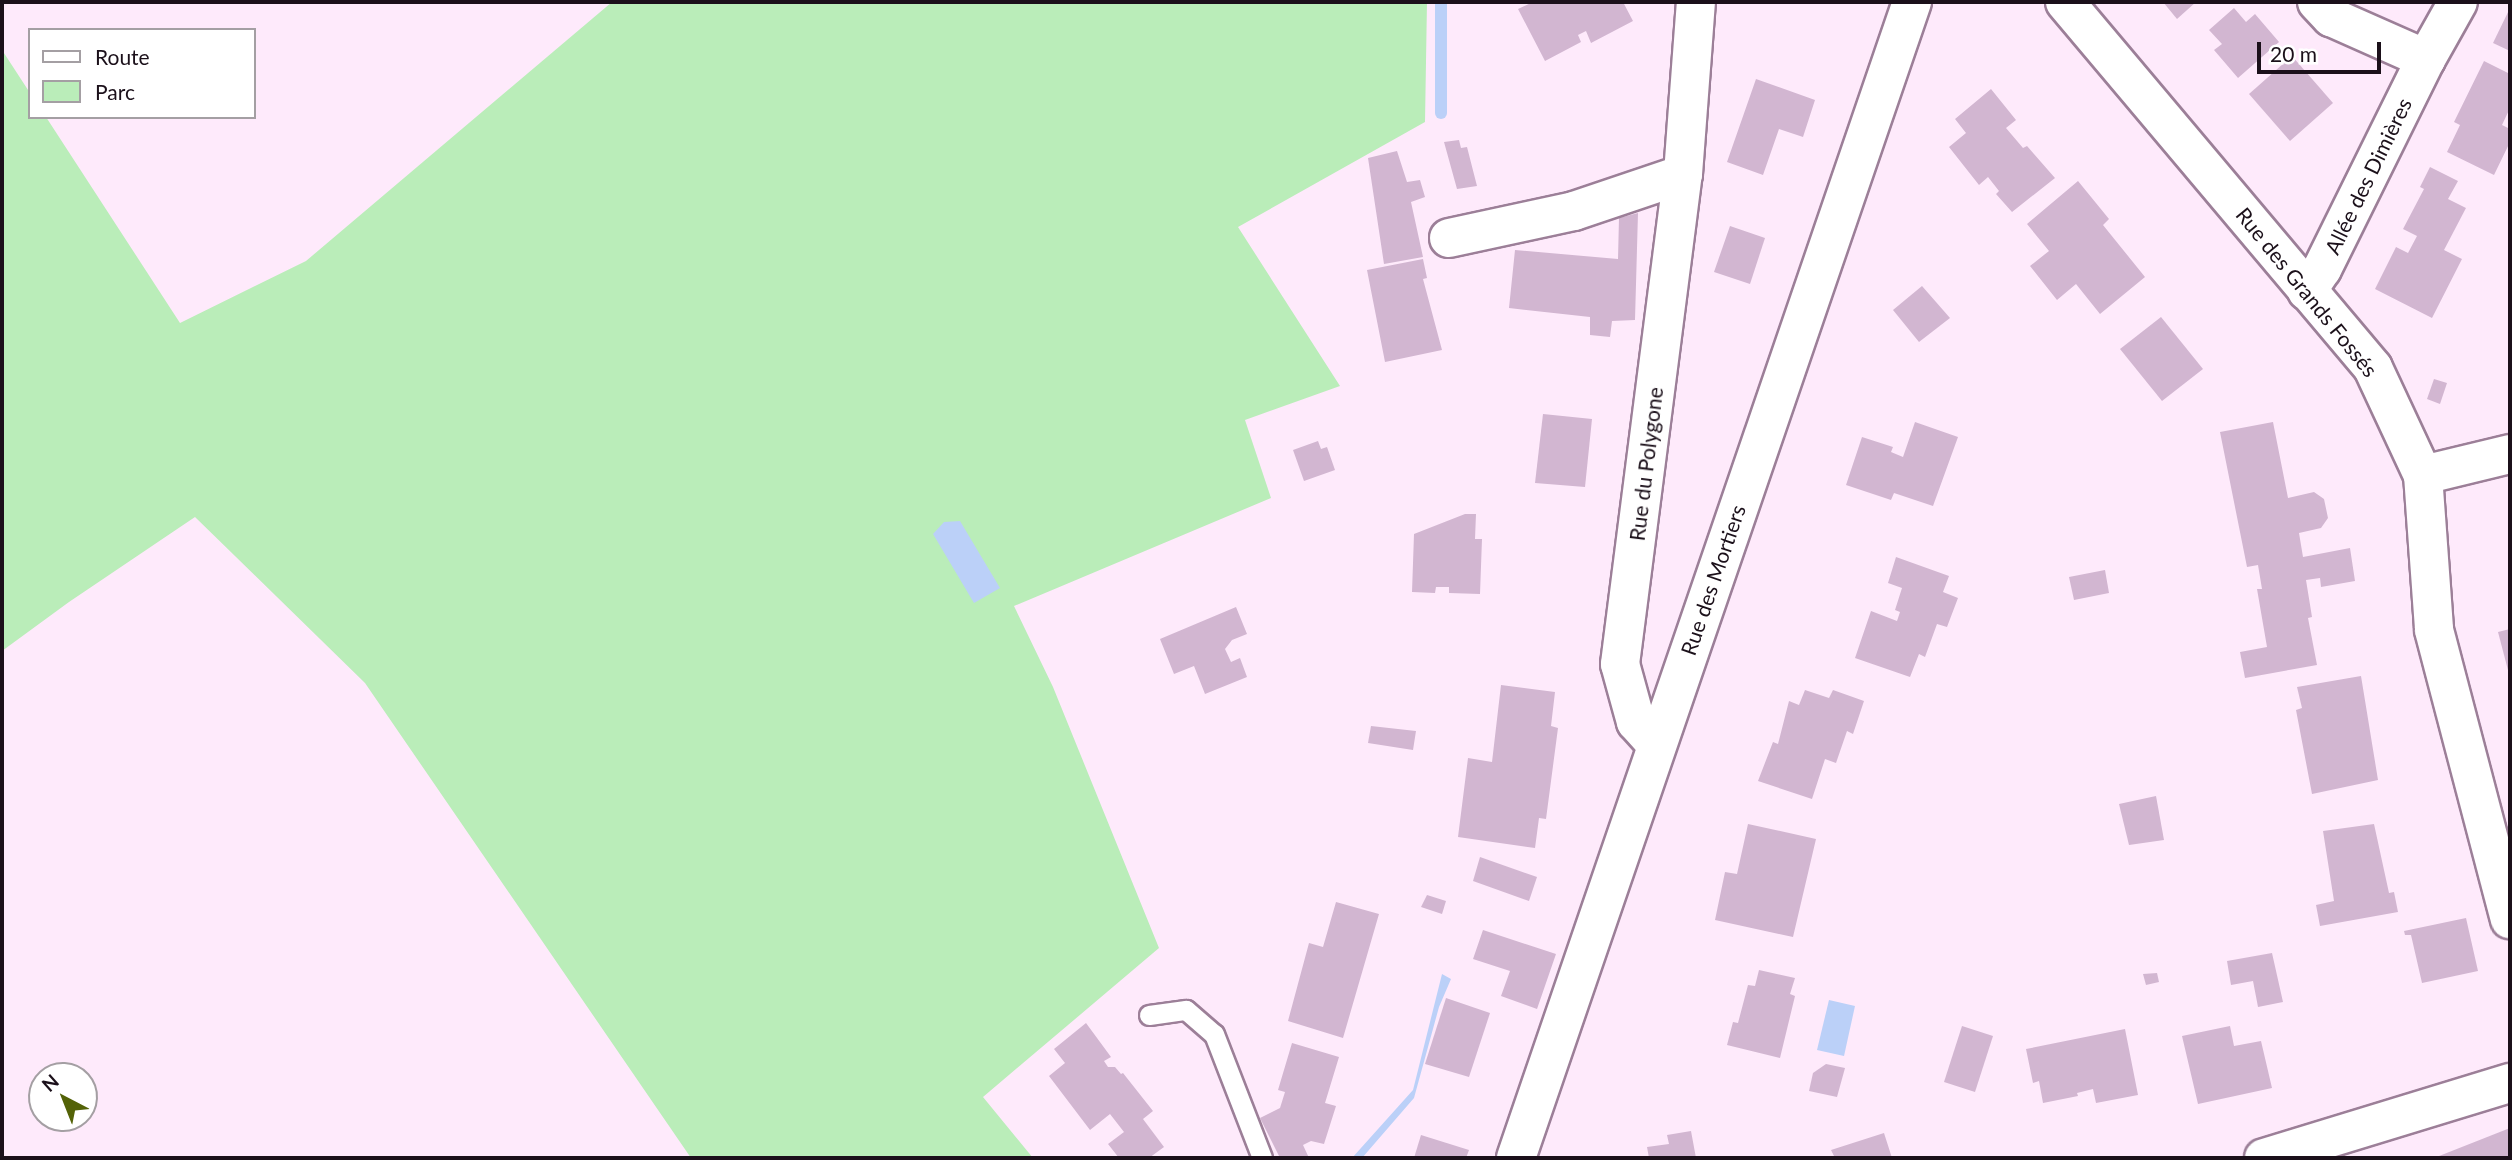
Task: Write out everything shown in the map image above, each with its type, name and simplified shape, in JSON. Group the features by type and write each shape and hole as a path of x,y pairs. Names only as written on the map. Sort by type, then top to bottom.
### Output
{"street":[{"name":"Rue du Polygone","path":"1657,744 1636,722 1620,664 1683,174 1696,2"},
{"name":"Rue des Mortiers","path":"1516,1158 1912,2"},
{"name":"Rue des Grands Fossés","path":"2065,2 2373,368 2423,475 2434,630 2510,919"},
{"path":"2317,2 2331,17 2426,59"},
{"name":"Allée des Dimières","path":"2307,291 2322,269 2426,59 2458,2"},
{"path":"1449,238 1574,211 1683,174"},
{"path":"2423,475 2510,454"},
{"path":"2264,1158 2510,1083"}],"lane":[{"path":"1149,1015 1185,1010 1214,1034 1262,1158"}],"green space":[{"path":"612,2 1427,2 1425,122 1238,227 1340,386 1245,420 1271,498 1014,606 1053,687 1159,948 983,1097 1033,1158 691,1158 365,683 195,517 2,651 2,50 28,90 28,119 47,119 180,323 306,261"}],"water":[{"path":"960,521 1000,588 974,603 933,534 944,522"},
{"path":"1442,974 1451,979 1439,1007 1414,1098 1362,1158 1352,1158 1413,1090"},
{"path":"1829,1000 1855,1006 1844,1056 1817,1050"}],"building":[{"path":"1533,2 1623,2 1633,21 1591,43 1586,31 1578,35 1581,42 1545,61 1518,9"},
{"path":"2163,2 2196,2 2177,19"},
{"path":"2234,8 2246,22 2255,14 2279,42 2238,78 2214,50 2222,44 2209,30"},
{"path":"2510,8 2510,51 2493,43"},
{"path":"2292,56 2333,103 2290,141 2249,94"},
{"path":"2484,61 2510,74 2510,108 2502,125 2510,129 2510,142 2494,175 2447,152 2460,125 2454,122"},
{"path":"1756,79 1815,100 1803,137 1779,129 1763,175 1727,162"},
{"path":"1991,89 2016,120 2006,128 2023,148 2027,146 2055,178 2012,212 1996,194 1999,191 1988,177 1979,185 1949,147 1966,133 1955,119"},
{"path":"1459,140 1461,148 1467,147 1477,186 1457,189 1444,142"},
{"path":"1397,151 1407,182 1420,180 1425,197 1411,202 1423,257 1384,264 1368,158"},
{"path":"2430,167 2458,181 2448,199 2466,208 2444,250 2462,259 2432,318 2375,289 2396,247 2408,253 2417,236 2403,229 2424,189 2420,187"},
{"path":"2078,181 2109,219 2103,225 2145,277 2100,314 2076,284 2057,300 2030,266 2049,251 2027,224"},
{"path":"1638,213 1635,320 1612,321 1610,337 1590,335 1590,317 1509,308 1515,250 1618,259 1619,218"},
{"path":"1730,226 1765,238 1750,284 1714,272"},
{"path":"1423,259 1427,278 1423,279 1442,350 1385,362 1367,270"},
{"path":"1922,286 1950,318 1919,342 1893,310"},
{"path":"2161,317 2203,369 2162,401 2120,349"},
{"path":"2434,379 2447,383 2440,404 2427,399"},
{"path":"1543,414 1592,419 1585,487 1535,483"},
{"path":"1915,422 1958,437 1933,506 1894,493 1891,500 1846,485 1862,437 1893,447 1891,452 1903,457"},
{"path":"2273,422 2288,498 2314,492 2324,499 2328,518 2321,528 2299,533 2303,557 2350,548 2355,581 2321,587 2320,578 2306,580 2312,617 2308,618 2317,665 2245,678 2240,652 2267,647 2257,589 2262,589 2258,565 2247,567 2220,432"},
{"path":"1318,441 1321,449 1327,447 1335,470 1304,481 1293,450"},
{"path":"1465,514 1476,514 1475,539 1482,539 1480,594 1449,593 1449,587 1436,587 1435,593 1412,592 1414,534"},
{"path":"1896,557 1949,576 1943,592 1958,598 1947,627 1937,624 1925,657 1919,654 1910,677 1855,658 1871,611 1897,621 1900,612 1895,610 1902,588 1888,583"},
{"path":"2105,570 2109,593 2074,600 2069,577"},
{"path":"1236,607 1247,634 1232,640 1225,649 1231,662 1240,658 1247,677 1205,694 1194,666 1174,674 1160,639"},
{"path":"2510,629 2510,674 2509,674 2498,632"},
{"path":"2361,676 2378,780 2312,794 2296,710 2302,708 2297,687"},
{"path":"1501,685 1555,692 1551,726 1558,728 1546,819 1539,818 1535,848 1458,837 1468,758 1492,762"},
{"path":"1805,690 1829,698 1833,690 1864,701 1853,734 1847,731 1836,763 1825,759 1812,799 1758,781 1773,742 1778,744 1789,701 1799,705"},
{"path":"1371,726 1416,731 1413,750 1368,743"},
{"path":"2156,796 2164,840 2129,845 2119,804"},
{"path":"1748,824 1816,839 1793,937 1715,920 1725,872 1737,874"},
{"path":"2374,824 2389,893 2394,892 2398,912 2320,926 2316,905 2334,901 2323,831"},
{"path":"1480,857 1537,877 1529,901 1473,881"},
{"path":"1427,895 1446,901 1442,914 1421,907"},
{"path":"1336,902 1379,914 1343,1038 1288,1021 1309,943 1323,947"},
{"path":"2466,918 2478,971 2422,983 2411,935 2405,935 2404,931"},
{"path":"1483,930 1556,954 1537,1009 1501,996 1510,971 1473,959"},
{"path":"2272,953 2283,1002 2258,1007 2253,981 2231,985 2227,961"},
{"path":"1759,970 1795,978 1790,994 1795,996 1780,1058 1727,1045 1733,1022 1738,1023 1748,985 1755,986"},
{"path":"2157,973 2159,982 2146,985 2143,974"},
{"path":"1446,998 1490,1013 1469,1077 1425,1064"},
{"path":"1086,1023 1111,1057 1104,1061 1108,1067 1115,1067 1123,1073 1153,1111 1143,1119 1164,1147 1149,1158 1119,1158 1108,1144 1124,1132 1110,1114 1090,1130 1049,1076 1065,1063 1054,1049"},
{"path":"1962,1026 1993,1036 1975,1092 1944,1082"},
{"path":"2230,1026 2234,1046 2261,1041 2272,1088 2198,1104 2182,1036"},
{"path":"2125,1029 2138,1095 2096,1103 2093,1089 2077,1093 2078,1096 2043,1103 2039,1081 2033,1083 2026,1049"},
{"path":"1292,1043 1339,1057 1325,1103 1336,1106 1324,1144 1311,1141 1303,1145 1309,1158 1280,1158 1260,1118 1280,1108 1285,1092 1278,1090"},
{"path":"1826,1064 1845,1068 1837,1097 1809,1091 1813,1073"},
{"path":"2510,1128 2510,1158 2434,1158"},
{"path":"1691,1131 1696,1158 1649,1158 1647,1147 1669,1144 1667,1135"},
{"path":"1884,1133 1892,1158 1828,1158 1834,1156 1831,1150"},
{"path":"1421,1135 1469,1150 1466,1158 1414,1158"}],"waterway":[{"path":"1441,2 1441,113"}]}
